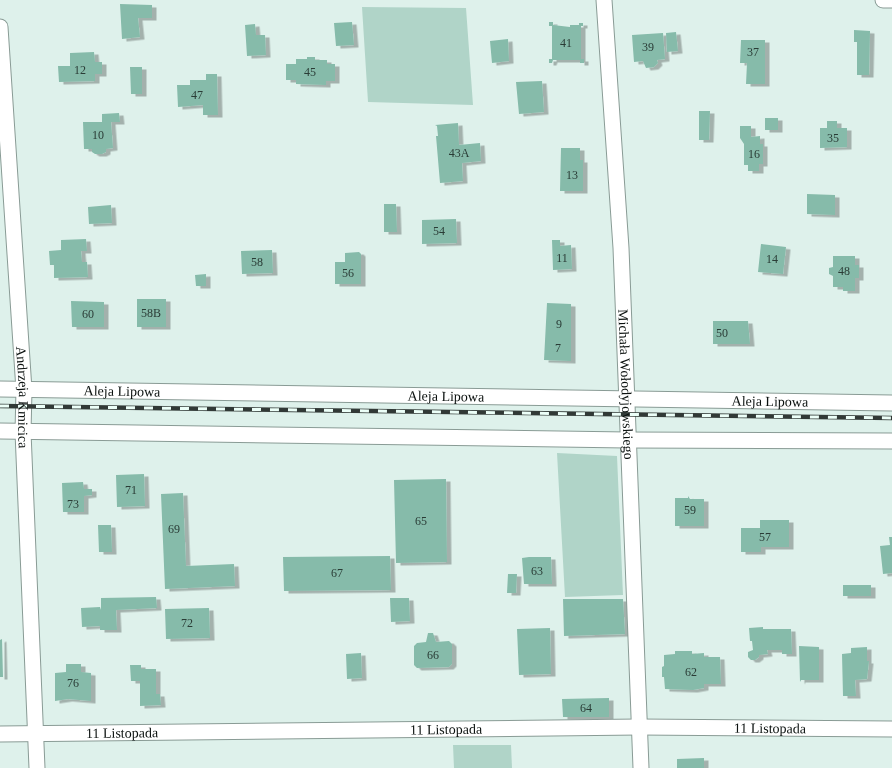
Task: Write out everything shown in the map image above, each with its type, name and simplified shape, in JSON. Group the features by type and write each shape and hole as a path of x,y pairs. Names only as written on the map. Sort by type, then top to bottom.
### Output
{"street":[{"name":"Michała Wołodyjowskiego","path":"604,0 621,248 627,398 627,440 641,768"},
{"path":"883,0 892,0"},
{"name":"Andrzeja Kmicica","path":"0,27 24,390 23,432 37,768"},
{"name":"Aleja Lipowa","path":"0,389 892,403"},
{"path":"0,431 627,440 892,442"},
{"name":"11 Listopada","path":"0,734 639,727 892,729"}],"green space":[{"path":"362,7 466,8 473,105 368,102"},
{"path":"557,453 617,456 623,595 565,597"},
{"path":"453,745 511,745 512,768 454,768"}],"building":[{"path":"120,4 152,5 152,18 138,18 140,37 122,39"},
{"path":"352,22 354,45 336,46 334,23"},
{"path":"549,22 553,22 553,25 570,27 570,25 579,25 579,23 583,23 583,26 581,26 581,59 584,59 584,63 580,63 580,60 553,60 552,63 549,63 549,59 552,59 552,26 549,26"},
{"path":"255,24 256,35 265,35 266,55 247,56 245,25"},
{"path":"854,30 870,31 869,75 857,75 857,42 854,42"},
{"path":"676,32 678,51 667,52 666,33"},
{"path":"663,33 665,59 657,60 658,63 654,67 646,68 643,61 634,62 632,35"},
{"path":"508,39 509,61 492,63 490,41"},
{"path":"741,40 765,40 765,84 746,84 747,63 740,63"},
{"path":"94,52 95,62 102,62 102,74 95,74 95,81 59,82 58,66 70,66 70,53"},
{"path":"307,57 315,57 315,60 327,60 327,64 335,64 335,81 326,81 326,85 296,84 296,80 286,80 286,64 296,64 296,59 307,59"},
{"path":"130,67 142,67 142,94 131,94"},
{"path":"206,74 217,74 218,115 203,115 203,105 178,107 177,85 190,85 190,80 206,80"},
{"path":"542,81 544,112 519,114 516,82"},
{"path":"699,111 710,111 709,140 699,140"},
{"path":"119,113 120,122 111,122 113,148 106,149 106,152 102,154 95,154 92,152 92,149 84,149 83,122 102,122 102,114"},
{"path":"765,118 778,118 778,130 765,130"},
{"path":"827,121 837,121 837,128 847,128 847,147 820,148 820,128 827,128"},
{"path":"458,123 459,145 480,143 481,161 462,163 463,181 440,183 436,136 438,136 437,126 435,125"},
{"path":"740,126 751,126 751,137 760,136 760,144 763,144 763,164 759,164 759,171 748,171 748,165 744,165 744,144 740,138"},
{"path":"561,148 580,148 580,160 583,160 583,191 560,191"},
{"path":"807,194 835,195 835,215 807,214"},
{"path":"384,204 396,204 397,232 384,232"},
{"path":"111,205 112,223 89,224 88,207"},
{"path":"456,219 457,243 422,244 422,220"},
{"path":"86,239 87,251 81,251 82,262 87,262 88,277 54,278 54,265 50,265 49,251 61,250 61,240"},
{"path":"552,240 560,240 560,246 571,245 572,269 553,270"},
{"path":"761,244 786,247 783,274 758,272"},
{"path":"272,250 273,273 242,274 241,251"},
{"path":"359,252 361,254 361,284 335,284 335,262 345,262 345,253"},
{"path":"833,256 855,256 855,265 859,265 859,278 855,278 855,291 843,291 843,287 833,287 833,276 829,274 829,268 833,267"},
{"path":"206,274 206,286 196,286 195,275"},
{"path":"137,299 166,299 166,327 137,327"},
{"path":"71,301 104,302 104,327 72,327"},
{"path":"547,303 571,304 571,361 544,360"},
{"path":"713,321 748,321 750,344 713,344"},
{"path":"144,474 145,506 117,507 116,475"},
{"path":"446,479 447,562 396,563 394,480"},
{"path":"83,482 84,489 92,489 92,495 84,496 84,512 63,512 62,483"},
{"path":"183,493 186,566 234,564 235,586 165,589 161,494"},
{"path":"688,496 690,499 704,499 704,526 675,526 675,498 688,498"},
{"path":"760,520 789,520 789,547 761,547 761,552 741,552 741,528 760,528"},
{"path":"98,525 111,525 112,552 99,552"},
{"path":"889,537 892,537 892,573 883,574 880,546 890,545"},
{"path":"390,556 391,590 284,591 283,557"},
{"path":"551,557 552,584 524,584 522,558"},
{"path":"508,574 517,574 516,593 507,593"},
{"path":"843,585 871,585 871,596 843,596"},
{"path":"156,597 157,608 116,610 117,630 100,630 100,626 82,627 81,608 100,607 101,610 101,598"},
{"path":"390,598 409,598 410,621 391,622"},
{"path":"563,599 623,599 625,634 564,636"},
{"path":"209,608 210,638 166,639 165,609"},
{"path":"763,627 763,629 791,629 792,654 782,654 782,650 767,650 768,654 759,655 759,657 755,660 751,660 748,657 748,652 753,650 752,641 750,641 749,628"},
{"path":"550,628 551,674 519,675 517,629"},
{"path":"428,633 433,633 436,642 449,641 452,644 452,664 449,667 417,668 414,665 414,646 417,643 426,642"},
{"path":"2,639 3,677 0,677 0,640"},
{"path":"799,646 819,647 819,680 801,680 800,682"},
{"path":"867,647 867,661 869,661 867,679 855,680 856,696 843,696 842,654 851,653 851,648"},
{"path":"675,651 692,651 692,654 704,653 704,657 720,657 721,684 704,684 704,688 693,690 665,689 664,677 662,677 664,655 675,654"},
{"path":"361,653 362,678 347,679 346,654"},
{"path":"66,664 81,664 81,672 91,673 91,701 68,699 55,701 55,673 66,672"},
{"path":"130,665 141,665 141,669 156,669 156,694 160,694 161,705 140,706 140,681 131,681"},
{"path":"609,698 609,717 563,717 562,699"},
{"path":"704,758 704,768 677,768 677,759"}],"railway":[{"path":"0,406 892,418"}]}
